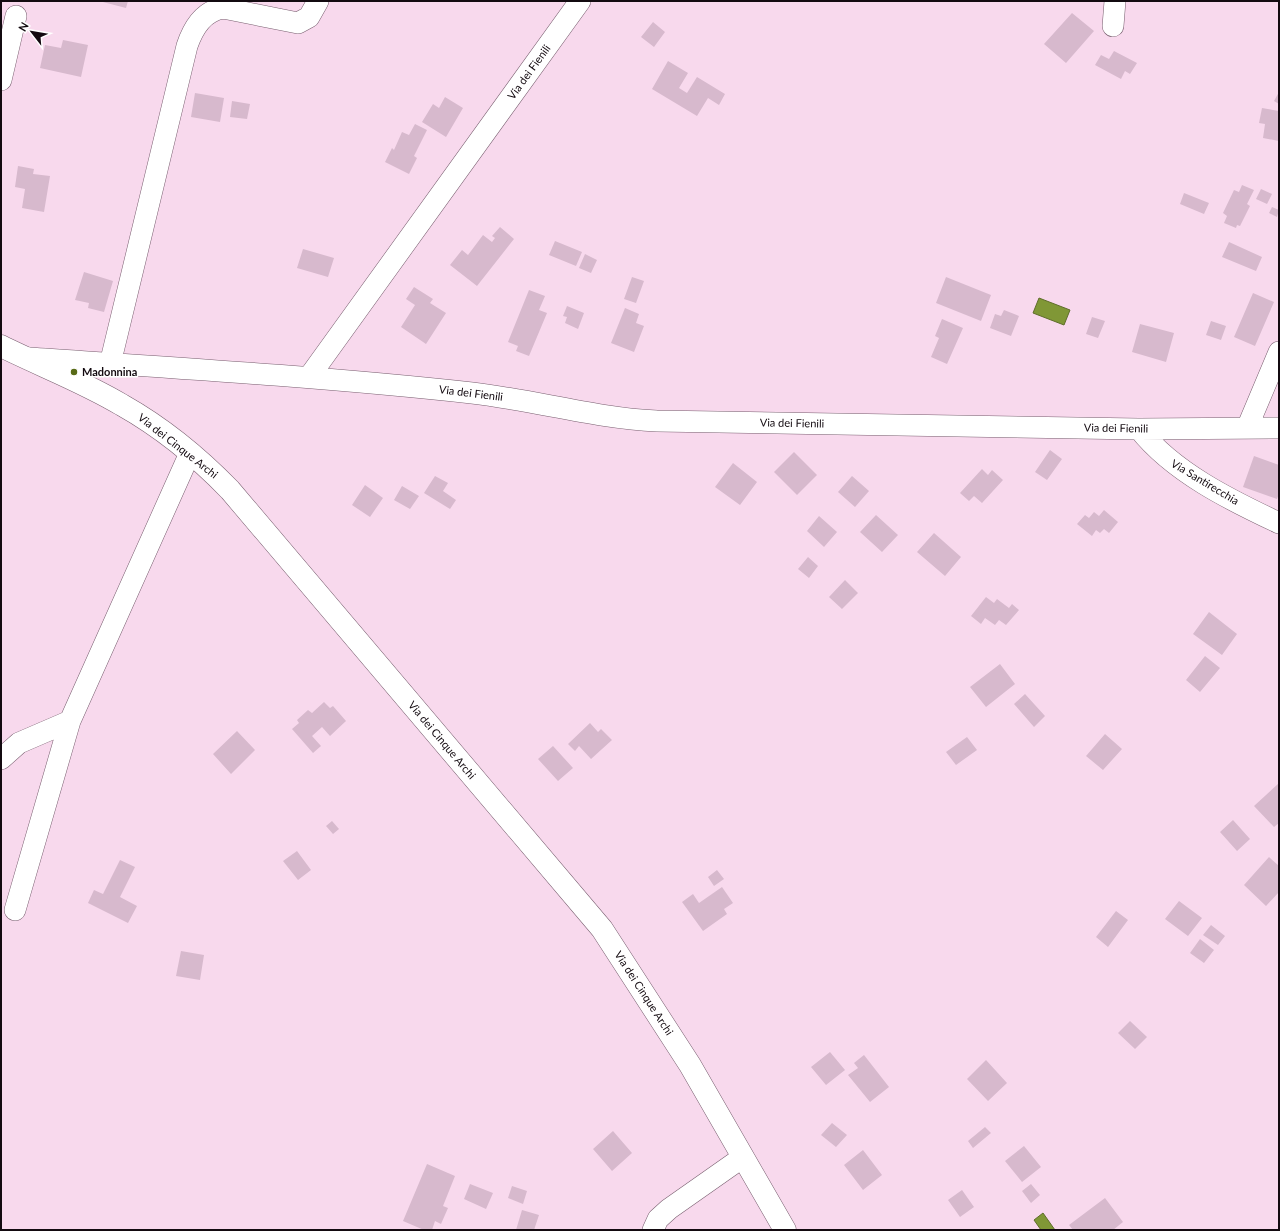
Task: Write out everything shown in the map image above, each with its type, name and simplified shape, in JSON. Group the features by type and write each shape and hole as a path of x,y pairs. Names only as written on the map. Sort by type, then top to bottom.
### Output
{"main road":[{"name":"Via dei Cinque Archi","path":"1,346 122,404 190,453 230,490 594,918 690,1065 785,1230"}],"street":[{"path":"110,364 187,46 195,28 205,16 214,10 223,8 298,23 309,16 318,1"},
{"name":"Via dei Fienili","path":"309,377 580,1"},
{"path":"1113,26 1115,1"},
{"path":"1,80 16,16"},
{"path":"1247,428 1279,352"},
{"name":"Via dei Fienili","path":"26,358 309,377 485,394 611,416 651,421 1139,428 1279,428"},
{"name":"Via Santirecchia","path":"1139,428 1156,448 1178,467 1240,503 1279,523"},
{"path":"15,910 70,721 190,453"},
{"path":"1,759 19,743 70,721"},
{"path":"653,1230 658,1219 668,1209 744,1158"}],"shaded area":[{"path":"1039,298 1070,310 1064,325 1033,313"},
{"path":"1043,1213 1055,1230 1041,1230 1034,1220"}],"building":[{"path":"99,1 128,1 126,8"},
{"path":"1072,13 1094,31 1066,63 1044,44"},
{"path":"653,22 665,32 654,47 641,37"},
{"path":"63,40 88,45 81,77 40,68 45,45 61,48"},
{"path":"1114,51 1137,63 1130,74 1125,71 1121,79 1095,65 1101,55 1109,59"},
{"path":"668,61 688,73 679,88 687,93 697,77 725,94 719,105 708,98 697,116 652,89"},
{"path":"1279,92 1279,104 1274,101"},
{"path":"195,93 224,98 220,122 191,117"},
{"path":"445,97 463,108 446,137 422,122 433,104 439,108"},
{"path":"232,101 250,104 247,119 230,117"},
{"path":"1262,108 1279,111 1279,141 1263,138 1265,124 1259,123"},
{"path":"415,124 427,130 414,156 417,158 409,174 385,162 392,148 394,150 402,132 409,135"},
{"path":"18,166 34,169 33,174 50,176 44,212 22,208 25,189 15,187"},
{"path":"1242,185 1254,190 1247,204 1250,206 1240,226 1237,225 1236,228 1224,223 1227,216 1223,213 1234,190 1239,192"},
{"path":"1261,189 1272,194 1267,204 1256,199"},
{"path":"1184,193 1209,203 1204,214 1180,204"},
{"path":"1272,207 1279,210 1277,217 1269,213"},
{"path":"500,227 514,239 477,286 450,265 462,250 468,255 483,235 492,242 495,238 492,236"},
{"path":"555,241 582,252 576,266 549,255"},
{"path":"1229,242 1262,257 1256,271 1222,257"},
{"path":"303,249 334,258 328,277 297,268"},
{"path":"585,254 597,260 591,273 579,268"},
{"path":"84,272 113,281 104,312 88,308 89,303 75,300"},
{"path":"632,277 644,281 636,303 624,299"},
{"path":"946,277 991,295 981,321 936,303"},
{"path":"414,287 433,299 430,303 446,313 426,344 401,327 415,305 406,299"},
{"path":"529,290 545,296 539,310 547,313 529,356 516,351 518,346 508,342"},
{"path":"1253,293 1274,302 1255,346 1234,337"},
{"path":"567,306 584,313 578,329 565,323 567,317 563,316"},
{"path":"625,308 639,314 636,323 644,326 634,352 611,343"},
{"path":"1004,310 1019,316 1011,336 990,328 995,314 1001,316"},
{"path":"1092,317 1105,321 1098,338 1086,334"},
{"path":"942,319 963,328 947,364 931,357 939,338 935,336"},
{"path":"1211,321 1226,326 1221,340 1206,335"},
{"path":"1140,324 1174,333 1166,362 1132,352"},
{"path":"1050,450 1062,459 1047,480 1035,472"},
{"path":"794,452 817,475 797,495 774,472"},
{"path":"1254,456 1279,465 1279,494 1277,499 1243,487"},
{"path":"733,463 757,482 740,505 715,487"},
{"path":"982,469 988,475 992,470 1003,480 982,503 974,496 969,501 960,493"},
{"path":"435,476 448,483 443,491 456,500 450,509 424,493"},
{"path":"852,476 869,491 855,507 838,492"},
{"path":"365,485 383,498 370,517 352,505"},
{"path":"402,486 419,496 410,509 394,500"},
{"path":"1104,510 1118,522 1109,533 1104,529 1100,533 1096,530 1092,536 1077,524 1085,515 1089,518 1094,512 1099,516"},
{"path":"876,515 898,535 882,552 860,532"},
{"path":"819,516 837,532 824,547 807,531"},
{"path":"934,533 961,557 945,576 917,552"},
{"path":"808,557 818,566 809,578 798,569"},
{"path":"845,580 858,593 842,609 829,597"},
{"path":"986,597 994,603 997,599 1009,608 1012,604 1019,610 1006,625 999,620 995,625 985,618 981,624 971,616"},
{"path":"1209,612 1237,634 1222,655 1193,634"},
{"path":"1205,656 1220,668 1200,692 1186,680"},
{"path":"1000,664 1015,684 986,707 970,687"},
{"path":"1025,694 1045,716 1034,727 1014,704"},
{"path":"324,702 330,708 333,706 346,721 330,736 322,727 312,736 321,746 313,753 292,729 299,723 297,720 308,710 312,713"},
{"path":"590,723 598,732 601,729 612,740 591,759 579,746 575,751 568,744"},
{"path":"237,731 255,750 231,774 213,754"},
{"path":"1105,734 1122,749 1103,770 1086,756"},
{"path":"967,737 977,750 956,765 946,752"},
{"path":"553,746 573,768 558,781 538,759"},
{"path":"1279,783 1279,823 1274,827 1254,806"},
{"path":"1233,820 1250,839 1237,851 1220,832"},
{"path":"332,821 339,829 333,834 326,826"},
{"path":"297,851 311,870 298,880 283,861"},
{"path":"1269,857 1279,866 1279,892 1266,906 1244,885"},
{"path":"120,860 135,867 120,897 137,906 128,923 88,903 94,890 103,894"},
{"path":"717,870 724,879 714,886 708,877"},
{"path":"722,887 733,903 724,909 727,914 703,931 682,902 693,894 699,903"},
{"path":"1179,901 1202,918 1188,936 1165,919"},
{"path":"1116,911 1128,920 1108,947 1096,937"},
{"path":"1211,925 1225,936 1218,945 1203,935"},
{"path":"1200,939 1214,950 1204,963 1190,953"},
{"path":"181,951 204,955 200,980 176,976"},
{"path":"1130,1021 1147,1037 1135,1049 1118,1033"},
{"path":"830,1052 845,1070 826,1085 811,1067"},
{"path":"864,1055 889,1087 870,1102 848,1075 858,1068 854,1063"},
{"path":"986,1060 1007,1083 988,1101 967,1079"},
{"path":"832,1123 847,1135 836,1147 821,1135"},
{"path":"985,1127 991,1133 973,1148 968,1141"},
{"path":"613,1131 632,1153 612,1171 593,1149"},
{"path":"1024,1146 1041,1167 1022,1182 1005,1161"},
{"path":"863,1150 882,1175 863,1190 844,1165"},
{"path":"427,1164 455,1176 443,1206 448,1208 441,1224 435,1221 432,1230 424,1230 403,1221"},
{"path":"470,1184 493,1193 486,1209 464,1199"},
{"path":"1031,1184 1040,1195 1031,1203 1022,1191"},
{"path":"512,1186 527,1191 523,1204 508,1198"},
{"path":"962,1190 974,1207 960,1217 948,1200"},
{"path":"1105,1198 1123,1222 1113,1230 1073,1230 1069,1225"},
{"path":"522,1210 539,1215 534,1230 516,1230"}],"place":[{"name":"Madonnina","path":"74,372"}]}
